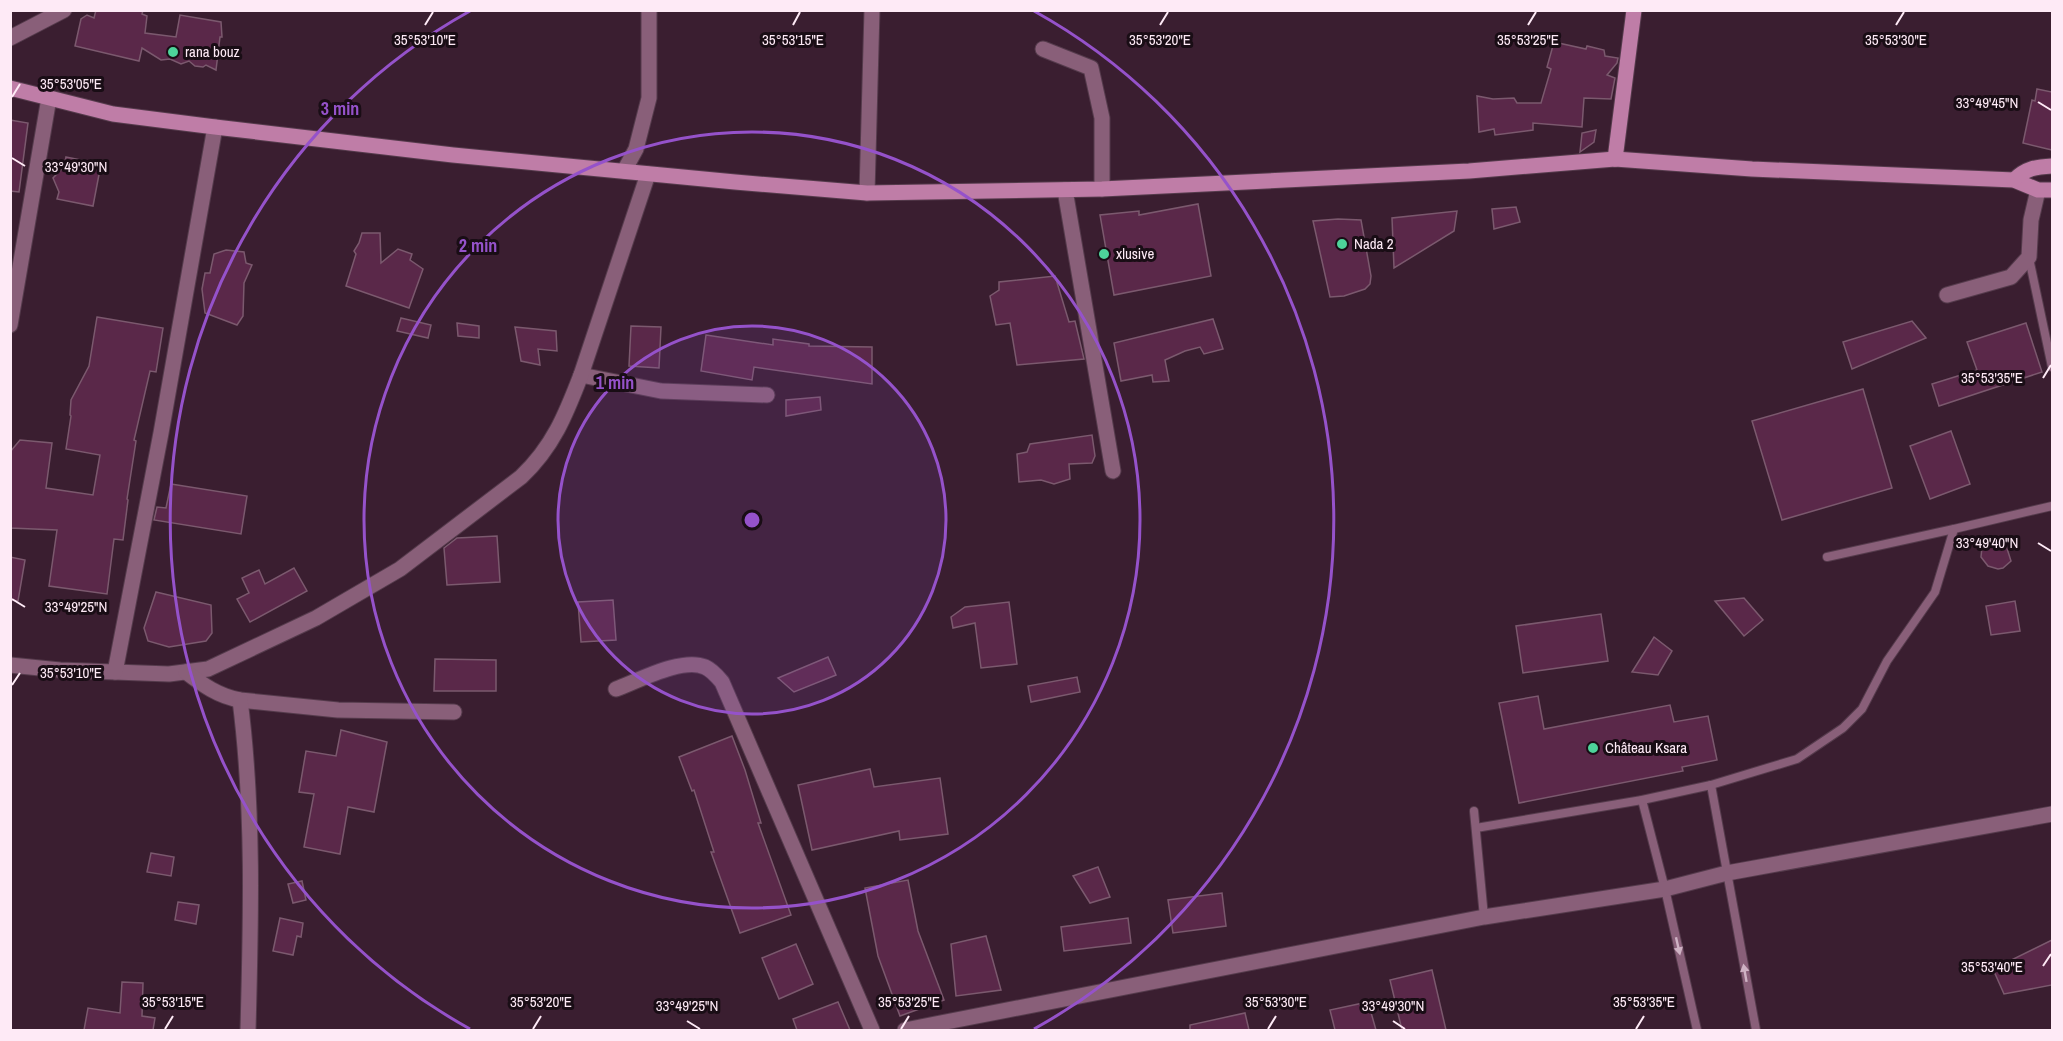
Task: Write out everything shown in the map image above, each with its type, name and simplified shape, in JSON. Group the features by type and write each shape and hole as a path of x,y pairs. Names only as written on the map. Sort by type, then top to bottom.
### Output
{"street":[{"path":"10,38 64,10"},
{"path":"624,171 636,149 649,98 650,10"},
{"path":"867,192 872,10"},
{"path":"1615,159 1634,10"},
{"path":"1043,49 1091,68 1102,117 1102,189"},
{"path":"10,88 113,114 215,127 453,155 867,192 1102,189 1469,171 1615,159 1752,169 2014,180 2045,190 2031,220 2029,256 2011,278 1947,295"},
{"path":"10,325 49,98"},
{"path":"115,672 161,433 215,127"},
{"path":"2014,180 2033,167 2052,166"},
{"path":"10,665 169,674 208,669 316,618 400,569 521,477 538,461 558,431 581,375 648,174"},
{"path":"1065,190 1113,471"},
{"path":"581,375 661,391 767,395"},
{"path":"616,689 670,668 688,664 708,668 722,682 872,1030"},
{"path":"186,672 208,689 228,698 240,700 338,710 454,712"},
{"path":"240,700 251,827 248,1030"},
{"path":"905,1030 1484,917 1665,889 1727,873 2052,814"}],"lane":[{"path":"2029,256 2052,368"},
{"path":"1827,557 2052,506"},
{"path":"1476,828 1642,800 1711,785 1797,759 1843,728 1862,709 1887,661 1935,592 1954,529"},
{"path":"1711,785 1756,1030"},
{"path":"1642,800 1697,1030"},
{"path":"1474,811 1484,917"}],"building":[{"path":"96,10 143,10 142,14 147,16 145,33 176,37 180,15 221,22 222,37 220,37 216,70 206,65 195,66 189,61 181,64 170,59 161,60 142,48 139,61 75,46 81,19 87,15 94,18"},
{"path":"1554,42 1586,49 1587,46 1604,50 1605,56 1618,58 1617,63 1607,75 1615,78 1611,99 1584,98 1582,127 1533,123 1533,130 1495,135 1494,129 1479,132 1477,96 1493,99 1514,98 1517,103 1541,103 1551,69 1547,67"},
{"path":"2037,89 2052,92 2052,150 2023,143 2032,100 2035,101"},
{"path":"10,120 28,123 19,192 10,191"},
{"path":"1596,130 1594,142 1580,152 1582,133"},
{"path":"66,157 101,164 93,206 57,199 59,192 53,178 64,167"},
{"path":"1198,204 1211,276 1114,295 1100,215 1139,211 1139,215"},
{"path":"1516,207 1520,222 1494,229 1492,209"},
{"path":"1457,211 1454,231 1394,268 1392,218"},
{"name":"Nada 2","path":"1361,220 1371,276 1370,284 1365,289 1344,296 1330,297 1313,221"},
{"path":"362,233 380,233 381,263 398,249 412,254 410,260 423,269 409,308 346,286 356,254 354,251"},
{"path":"226,250 244,252 246,263 252,265 244,283 243,316 237,325 205,313 202,289 205,273 210,273 214,254"},
{"path":"1055,276 1069,322 1075,321 1084,359 1017,365 1010,323 996,325 990,296 999,290 999,282"},
{"path":"97,317 163,328 156,372 150,371 134,440 136,441 123,540 114,539 107,594 49,586 57,530 10,528 10,452 20,440 52,443 46,488 93,495 100,455 66,449 71,400 89,366"},
{"path":"401,318 431,325 428,338 397,331"},
{"path":"1213,319 1223,349 1204,354 1200,347 1165,360 1169,381 1153,382 1152,375 1121,381 1114,343"},
{"path":"1912,321 1926,338 1852,369 1843,342"},
{"path":"457,323 479,326 479,338 458,336"},
{"path":"2026,323 2042,372 1939,406 1932,384 1977,370 1967,342"},
{"path":"631,326 661,327 659,368 629,366"},
{"path":"515,327 556,331 557,351 538,349 540,365 521,361"},
{"path":"706,335 773,345 773,339 809,344 809,346 872,347 872,384 754,367 752,380 701,371"},
{"path":"1863,389 1892,488 1782,520 1752,421"},
{"path":"820,397 821,410 786,416 786,400"},
{"path":"1951,431 1970,484 1930,499 1910,446"},
{"path":"1092,435 1095,456 1092,463 1069,464 1070,479 1054,484 1041,480 1019,482 1017,454 1027,452 1030,444"},
{"path":"171,484 247,496 241,534 154,520 157,507 166,508"},
{"path":"497,536 500,582 447,585 444,548 457,538"},
{"path":"1994,537 2004,539 2011,561 2003,568 1988,566 1981,557 1985,542"},
{"path":"10,557 25,560 18,601 10,600"},
{"path":"294,568 307,591 250,622 237,599 249,593 242,578 259,570 265,584"},
{"path":"156,592 211,605 212,633 206,641 169,647 148,641 144,628"},
{"path":"1744,598 1763,620 1744,636 1715,601"},
{"path":"613,600 616,640 581,642 578,602"},
{"path":"2015,601 2020,631 1991,635 1986,606"},
{"path":"1009,602 1017,664 981,668 975,623 953,628 951,617 965,607"},
{"path":"1601,614 1608,661 1523,673 1516,626"},
{"path":"1654,637 1672,651 1658,675 1632,672"},
{"path":"828,657 836,675 794,692 778,678"},
{"path":"435,659 496,660 496,691 434,691"},
{"path":"1077,677 1080,692 1031,702 1028,686"},
{"name":"Château Ksara","path":"1538,696 1544,729 1670,705 1674,722 1708,716 1717,760 1682,767 1683,771 1519,803 1499,703"},
{"path":"341,730 387,742 374,812 348,807 340,854 304,847 314,794 299,792 306,751 336,756"},
{"path":"732,736 761,823 758,823 791,915 740,933 711,852 714,852 694,790 692,791 679,757"},
{"path":"870,769 874,787 940,778 948,834 900,840 899,831 812,850 798,785"},
{"path":"151,853 174,857 171,876 147,872"},
{"path":"1098,867 1110,897 1090,903 1073,876"},
{"path":"908,880 918,931 944,1000 900,1016 878,956 865,888"},
{"path":"302,881 306,900 293,903 288,884"},
{"path":"1222,893 1226,926 1173,933 1168,900"},
{"path":"178,902 199,905 196,924 175,920"},
{"path":"280,918 303,923 301,937 297,936 293,955 273,951"},
{"path":"1128,918 1131,943 1064,951 1061,927"},
{"path":"986,936 1001,990 956,996 951,944"},
{"path":"2052,940 2052,985 2004,994 1993,969"},
{"path":"796,944 813,984 779,999 762,958"},
{"path":"1432,970 1446,1030 1402,1030 1390,980"},
{"path":"122,982 143,983 142,1016 155,1018 153,1030 84,1030 88,1008 120,1013"},
{"path":"838,1002 850,1030 797,1030 793,1019"},
{"path":"1368,1002 1376,1030 1335,1030 1330,1010"},
{"path":"1245,1013 1249,1030 1190,1030 1190,1025"}],"place":[{"name":"rana bouz","path":"173,52"},
{"name":"Nada 2","path":"1342,244"},
{"name":"xlusive","path":"1104,254"},
{"name":"Château Ksara","path":"1593,748"}]}
